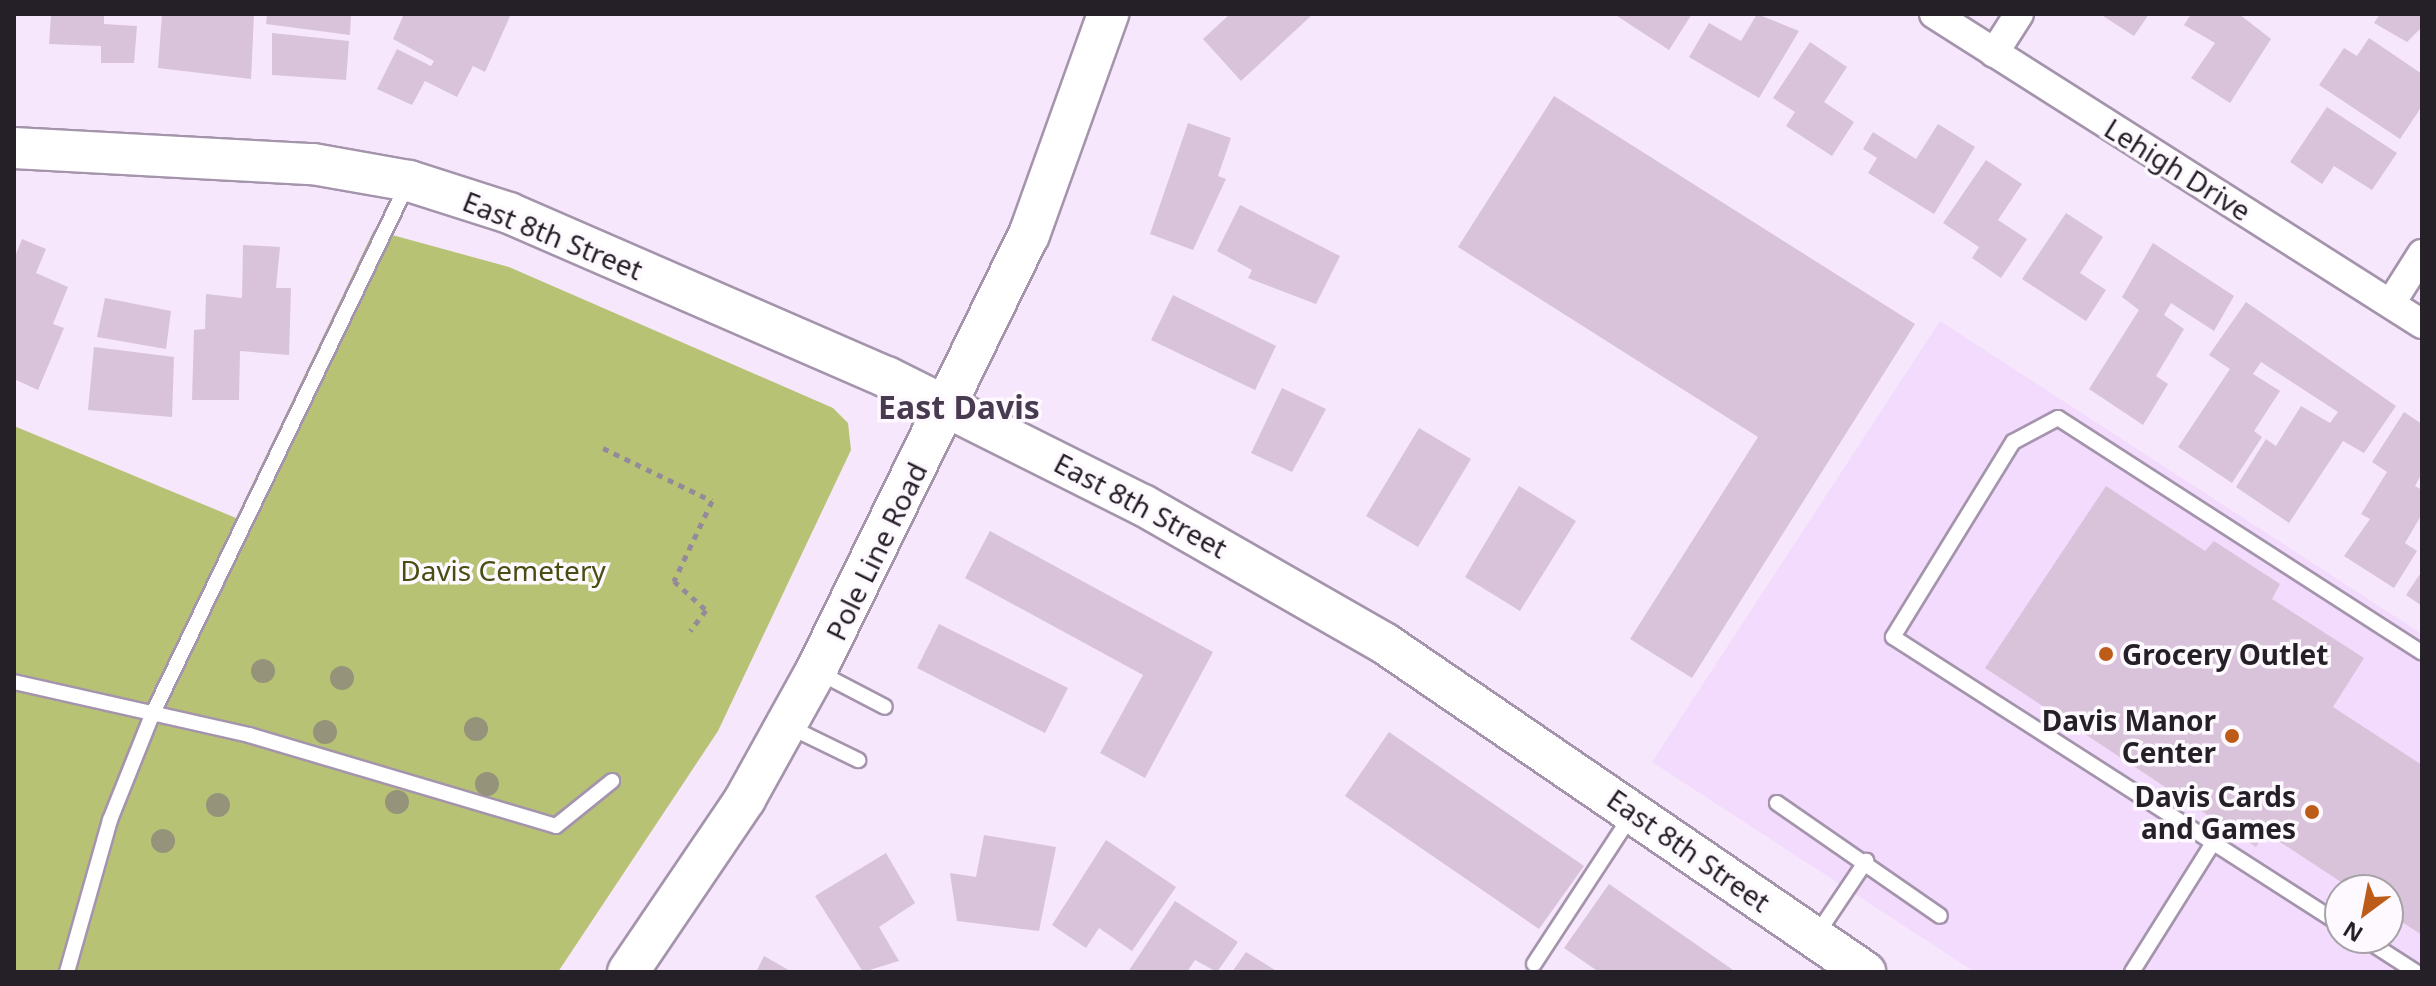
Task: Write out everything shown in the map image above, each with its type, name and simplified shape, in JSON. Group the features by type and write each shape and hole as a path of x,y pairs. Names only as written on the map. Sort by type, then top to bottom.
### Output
{"street":[{"name":"Pole Line Road","path":"628,972 788,726 816,671 1029,235 1108,14"},
{"name":"Lehigh Drive","path":"1934,14 2422,324"},
{"path":"1994,53 2019,14"},
{"name":"East 8th Street","path":"14,148 313,164 409,181 509,213 948,405 1260,569 1516,728 1865,972"},
{"path":"2391,303 2422,254"}],"lane":[{"path":"67,972 110,820 152,715 409,181"},
{"path":"2324,914 1893,637 2013,442 2058,418 2422,653"},
{"path":"816,671 885,707"},
{"path":"14,682 249,735 556,826 612,781"},
{"path":"788,726 858,760"},
{"path":"1777,803 1866,861 1940,916"},
{"path":"1534,964 1633,812"},
{"path":"2132,972 2213,843"},
{"path":"1815,937 1866,861"},
{"path":"2388,954 2416,972"}],"path":[{"path":"603,448 712,501 674,581 706,610 690,631"}],"shaded area":[{"path":"1940,321 2422,634 2422,972 1975,972 1652,762"}],"green space":[{"name":"Davis Cemetery","path":"374,230 509,267 833,408 848,423 851,450 718,731 558,972 14,972 14,426 236,518"}],"building":[{"path":"51,14 104,14 104,24 137,26 134,63 101,63 101,46 49,44"},
{"path":"162,14 254,14 251,79 158,68"},
{"path":"267,14 351,14 350,35 266,24"},
{"path":"404,14 511,14 485,72 473,66 457,97 425,81 412,105 377,89 397,49 431,66 434,61 393,39"},
{"path":"1230,14 1313,14 1241,81 1203,39"},
{"path":"1614,14 1692,14 1669,50"},
{"path":"1757,14 1799,31 1759,98 1689,57 1709,23 1741,41"},
{"path":"2100,14 2149,14 2134,36"},
{"path":"2191,14 2239,14 2271,39 2230,103 2191,78 2215,43 2184,25"},
{"path":"2380,14 2422,14 2422,27 2407,42 2374,23"},
{"path":"272,33 349,41 346,80 272,75"},
{"path":"2369,38 2422,74 2422,106 2400,139 2319,85 2344,48 2357,56"},
{"path":"1810,42 1847,67 1824,102 1854,122 1832,156 1786,126 1795,112 1773,98"},
{"path":"1554,96 1915,324 1692,678 1630,639 1758,437 1458,247"},
{"path":"2327,107 2397,153 2372,190 2334,166 2322,184 2290,162"},
{"path":"1188,123 1231,138 1218,176 1226,179 1193,250 1150,234"},
{"path":"1938,124 1975,147 1934,214 1868,173 1877,158 1863,149 1873,132 1916,159"},
{"path":"1986,160 2022,184 1998,220 2027,239 2001,278 1972,258 1979,247 1943,223"},
{"path":"1240,205 1340,256 1316,304 1248,278 1252,270 1217,251"},
{"path":"2066,213 2103,237 2080,273 2106,290 2086,321 2022,279"},
{"path":"22,239 46,249 36,273 68,287 53,324 64,328 38,390 14,379 14,259"},
{"path":"2153,243 2234,296 2214,331 2171,303 2164,315 2184,329 2156,376 2168,384 2143,425 2089,389 2139,310 2122,297"},
{"path":"243,245 280,247 276,288 291,288 289,355 240,351 239,400 192,400 194,330 205,329 206,294 242,298"},
{"path":"1173,295 1276,346 1255,390 1151,340"},
{"path":"105,298 171,311 166,349 97,337"},
{"path":"2246,302 2396,406 2364,453 2343,441 2289,523 2236,487 2266,439 2276,446 2301,406 2330,423 2338,412 2261,362 2253,374 2280,391 2254,431 2262,437 2232,483 2178,447 2230,369 2209,355"},
{"path":"94,347 174,357 172,417 88,410"},
{"path":"1282,388 1326,409 1292,472 1251,453"},
{"path":"2404,412 2422,424 2422,473 2415,486 2422,490 2422,514 2405,543 2417,551 2394,588 2344,556 2370,519 2361,514 2387,472 2372,462"},
{"path":"1419,428 1471,459 1418,547 1366,516"},
{"path":"1519,486 1576,521 1520,611 1465,577"},
{"name":"Davis Manor Center","path":"2106,486 2205,551 2214,541 2280,584 2272,599 2364,658 2333,707 2422,765 2422,935 2404,923 2404,874 2329,874 2265,832 2256,847 1985,668"},
{"path":"990,531 1213,652 1145,778 1100,753 1143,675 965,578"},
{"path":"2422,571 2422,606 2406,595"},
{"path":"939,624 1068,688 1045,733 917,668"},
{"path":"1389,732 1584,866 1539,929 1345,796"},
{"path":"984,835 1056,847 1039,931 957,921 950,873 976,877"},
{"path":"1106,840 1176,887 1132,951 1099,928 1086,948 1052,925"},
{"path":"886,853 915,903 879,927 899,961 863,972 815,896"},
{"path":"1609,884 1736,972 1599,972 1564,948"},
{"path":"1175,901 1238,942 1217,972 1195,960 1187,972 1128,972"},
{"path":"1246,952 1278,972 1232,972"},
{"path":"764,956 792,972 756,972"}],"place":[{"name":"Grocery Outlet","path":"2106,654"},
{"name":"Davis Manor Center","path":"2232,736"},
{"name":"Davis Cards and Games","path":"2312,812"}],"district":[{"name":"East Davis","path":"959,407"}]}
